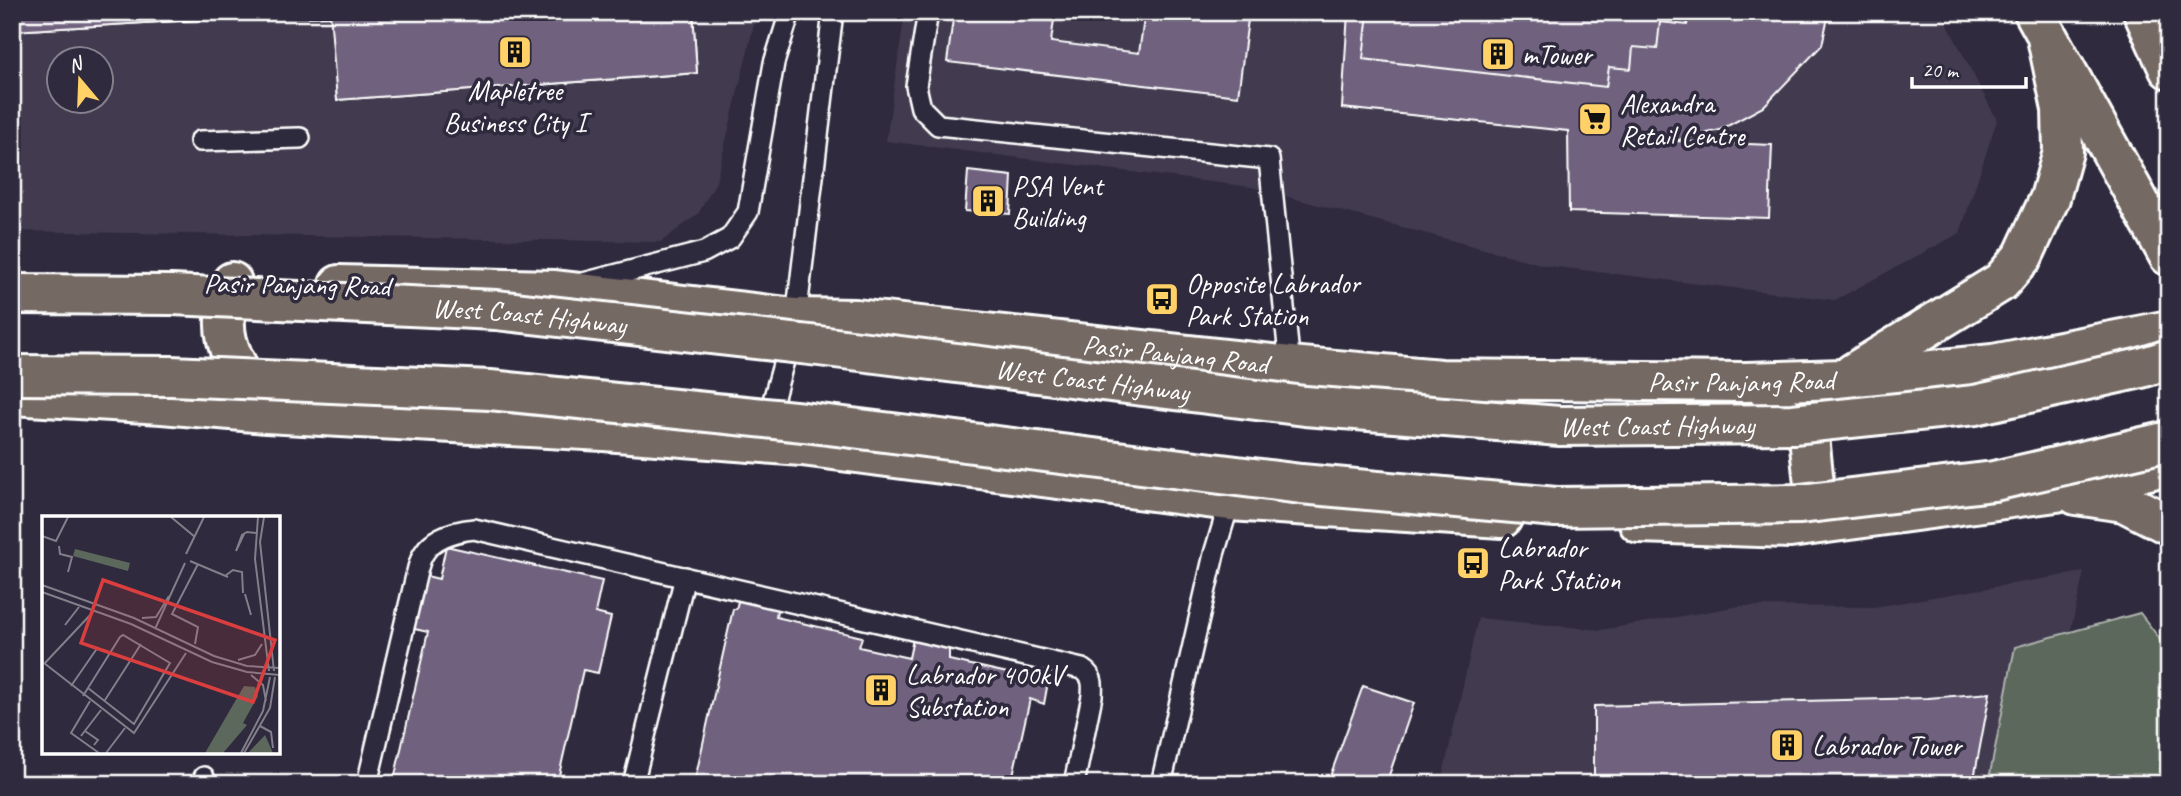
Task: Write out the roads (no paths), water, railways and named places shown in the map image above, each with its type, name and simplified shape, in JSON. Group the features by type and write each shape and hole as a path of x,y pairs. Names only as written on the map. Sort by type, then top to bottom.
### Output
{"main road":[{"path":"2143,12 2169,69"},
{"path":"2164,12 2169,18"},
{"path":"2040,25 2169,256"},
{"path":"1843,379 2001,282 2023,256 2050,198 2063,152 2062,109 2040,25"},
{"name":"Pasir Panjang Road","path":"12,284 232,282 555,290 796,317 856,319 1290,366 1441,379 1745,382 1843,379 1993,364 2169,330"},
{"path":"232,282 225,335 236,365 266,413"},
{"name":"West Coast Highway","path":"12,294 172,295 496,310 1305,406 1560,426 1793,424 1975,405 2141,368 2169,359"},
{"path":"13,393 172,376 490,390 818,424 1301,484 1556,507 1800,503 1994,481 2169,441"},
{"path":"1745,382 1809,436 1818,523"},
{"path":"13,393 266,413 604,430 820,448 1230,501 1451,517 1790,528 2056,492 2169,465"},
{"path":"2056,492 2123,502 2169,525"}],"lane":[{"path":"555,290 704,252 730,238 748,212 775,63 790,12"},
{"path":"762,444 796,317 833,12"},
{"path":"928,12 916,86 921,108 938,125 1269,159 1290,366"},
{"path":"200,142 300,138"},
{"path":"1161,784 1214,554 1230,501"},
{"path":"367,784 415,580 424,553 438,539 459,530 474,528 1082,669 1090,673 1093,696 1074,784"},
{"path":"633,784 685,577"}],"place":[{"name":"Mapletree Business City I","path":"515,52"},
{"name":"mTower","path":"1498,54"},
{"name":"Alexandra Retail Centre","path":"1595,119"},
{"name":"PSA Vent Building","path":"988,201"},
{"name":"Opposite Labrador Park Station","path":"1162,299"},
{"name":"Labrador Park Station","path":"1473,563"},
{"name":"Labrador 400kV Substation","path":"881,690"},
{"name":"Labrador Tower","path":"1787,745"}]}
